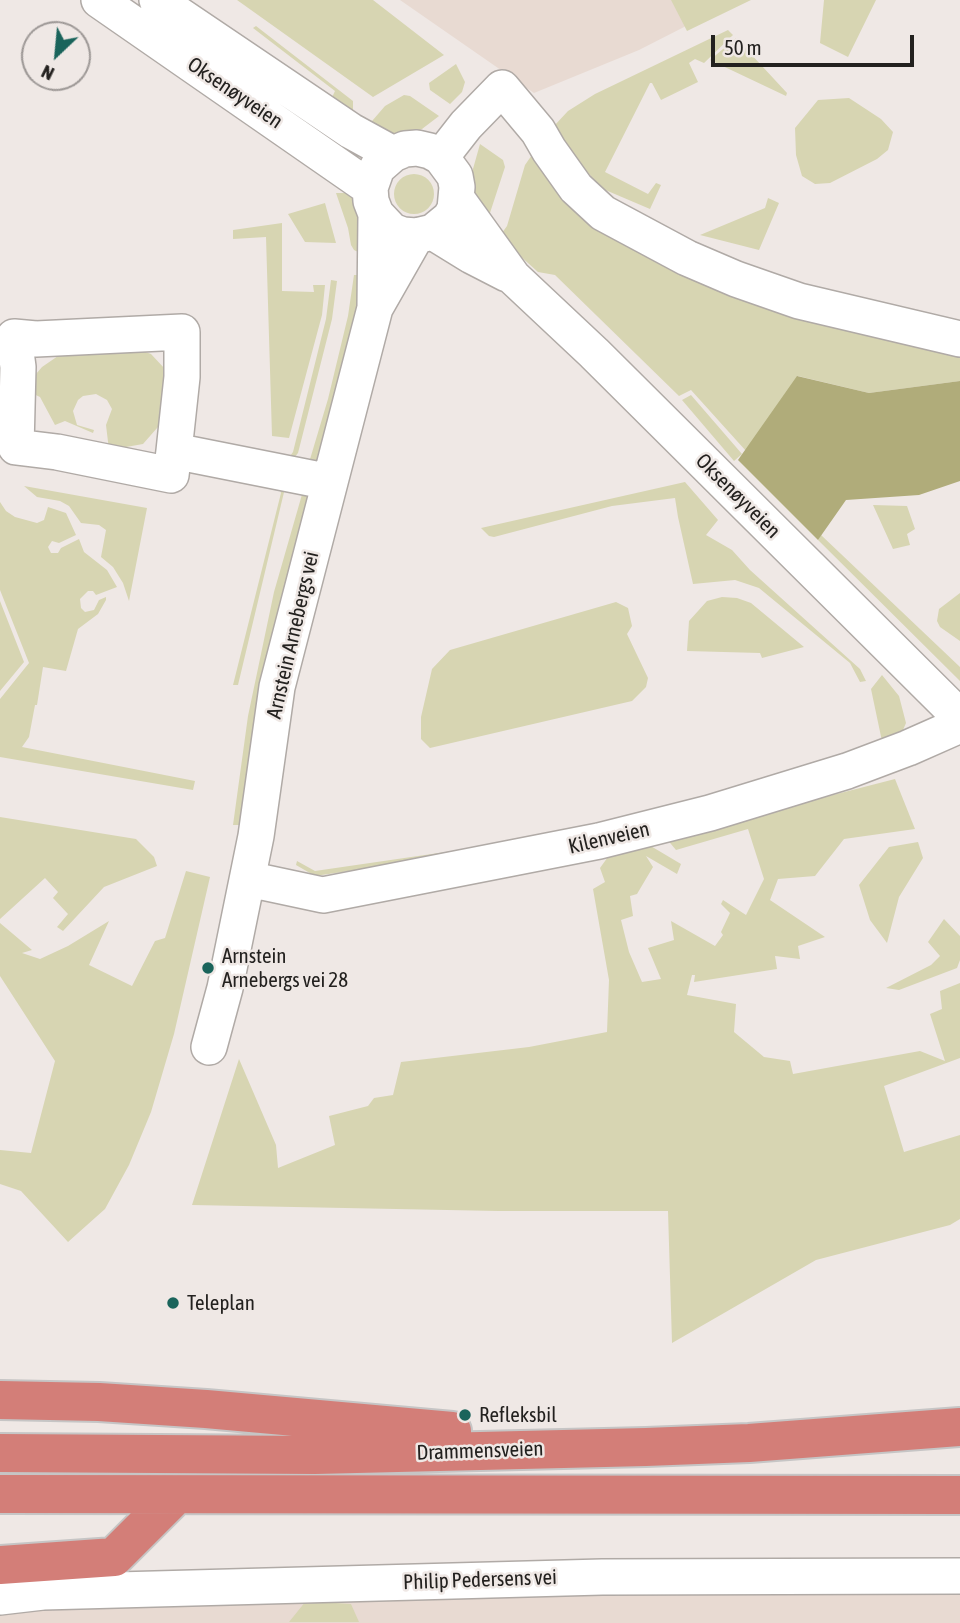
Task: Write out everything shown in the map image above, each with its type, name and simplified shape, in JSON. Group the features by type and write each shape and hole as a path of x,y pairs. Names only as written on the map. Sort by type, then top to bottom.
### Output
{"highway":[{"path":"0,1400 99,1402 219,1410 459,1431 589,1448"},
{"name":"Drammensveien","path":"0,1453 314,1455 589,1448 749,1443 960,1427"},
{"name":"Drammensveien","path":"0,1494 960,1495"},
{"path":"0,1565 114,1557 175,1496"}],"street":[{"name":"Oksenøyveien","path":"99,0 373,201"},
{"name":"Oksenøyveien","path":"157,0 351,131 393,154"},
{"path":"441,157 466,125 502,88 538,131 576,188 603,213 687,258 736,279 799,301 960,339"},
{"path":"417,148 430,151 441,157 455,176 457,199 450,218 424,234 403,235 392,231 373,201 377,168 393,154 417,148"},
{"name":"Oksenøyveien","path":"457,199 513,277 594,353 960,717"},
{"name":"Arnstein Arnebergs vei","path":"209,1047 225,988 257,836 277,687 375,308 373,201"},
{"name":"Oksenøyveien","path":"424,234 513,277"},
{"name":"Arnstein Arnebergs vei","path":"375,308 424,234"},
{"path":"182,332 183,377 176,441 171,475 16,447 18,367 14,337 182,332"},
{"path":"176,441 330,482"},
{"name":"Kilenveien","path":"248,879 323,895 599,841 710,813 847,771 908,748 960,724"},
{"name":"Philip Pedersens vei","path":"0,1597 43,1592 602,1577 960,1576"}],"shaded area":[{"path":"237,0 373,0 444,55 373,97"},
{"path":"400,0 737,0 639,50 534,93"},
{"path":"671,0 751,0 687,31"},
{"path":"824,0 876,0 848,57 820,43"},
{"path":"256,26 353,101 353,113 327,108 335,91 253,28"},
{"path":"728,30 733,35 704,63 695,59 689,63 698,82 661,100 650,83 605,172 648,194 656,183 661,185 650,209 603,189 573,157 554,126 568,111 595,94"},
{"path":"736,38 787,93 786,96 710,60"},
{"path":"456,64 465,82 462,92 450,104 430,90 429,83"},
{"path":"404,95 410,96 439,116 422,129 404,136 388,136 366,128 385,106"},
{"path":"849,98 881,119 893,132 888,150 877,159 830,183 815,184 802,176 796,155 795,128 818,100"},
{"path":"480,144 503,160 505,167 487,222 474,198 471,176"},
{"path":"534,152 591,217 960,350 960,381 869,393 798,376 746,451 691,390 679,396 555,275 538,272 499,237 507,226 525,165"},
{"path":"414,174 422,175 428,180 433,186 433,202 428,208 422,213 414,214 406,213 400,208 395,202 394,194 395,186 400,180 406,175"},
{"path":"336,193 350,193 354,200 362,222 364,255 354,250 351,245"},
{"path":"768,198 779,203 759,250 700,235 765,208"},
{"path":"325,203 336,243 305,242 288,214"},
{"path":"282,223 282,291 314,292 313,285 325,285 322,315 289,438 272,436 266,237 233,239 233,230"},
{"path":"354,275 363,275 357,315 324,460 308,466 348,316"},
{"path":"331,280 337,281 332,319 298,453 285,463 293,452 326,319"},
{"path":"129,346 151,354 165,369 165,419 143,444 109,450 106,425 112,409 107,400 96,394 83,396 73,411 77,425 94,430 93,433 65,421 55,425 40,397 27,391 30,381 42,367 58,356 77,348"},
{"path":"797,376 869,393 960,381 960,481 919,495 846,500 818,540 738,460"},
{"path":"691,395 742,454 734,461 682,400"},
{"path":"685,482 718,520 706,535 732,550 750,570 860,669 866,681 860,682 850,663 759,588 735,580 693,584 675,498 612,506 494,537 481,528"},
{"path":"24,486 147,508 129,601 123,583 113,567 101,557 106,530 99,525 81,523 69,506 60,501 37,497"},
{"path":"279,486 285,488 238,685 233,685 281,493"},
{"path":"303,491 308,491 314,502 247,825 233,825 248,716 274,592"},
{"path":"0,502 6,511 15,517 37,523 44,520 48,507 66,513 76,535 59,543 52,541 48,547 51,553 58,553 61,548 79,539 84,552 107,570 117,587 96,595 93,591 88,591 80,599 81,608 85,612 94,610 99,600 106,597 98,614 78,629 66,671 43,667 29,737 22,747 195,781 193,790 0,757 0,699 29,663 0,590"},
{"path":"873,505 907,506 915,529 907,534 910,545 893,549"},
{"path":"821,535 960,667 960,681 818,540"},
{"path":"960,593 960,641 940,627 937,621 939,609"},
{"path":"722,597 751,603 804,647 762,658 760,653 687,651 689,621 707,601"},
{"path":"0,601 24,662 0,691"},
{"path":"616,602 628,608 632,626 627,634 648,678 646,687 632,701 430,748 421,739 421,717 432,669 450,650"},
{"path":"882,675 899,696 906,723 900,737 883,746 871,689"},
{"path":"895,779 915,829 844,839 815,876 778,879 770,900 825,937 798,946 800,959 775,956 777,969 694,982 695,975 692,975 687,995 736,1004 734,1032 764,1057 790,1061 793,1074 920,1051 945,1061 930,1014 942,1009 940,991 960,983 960,1058 884,1086 904,1152 960,1135 960,1219 950,1225 816,1260 672,1343 668,1211 498,1211 192,1205 239,1059 276,1145 278,1168 335,1145 329,1116 368,1106 374,1098 393,1095 401,1062 529,1047 607,1032 609,980 593,889 605,882 600,868 610,854 649,845 681,864 677,874 646,856 653,867 637,894 630,896 633,916 621,920 629,952 642,982 661,979 648,948 674,940 671,921 715,946 723,935 721,932 730,913 721,904 723,900 746,915 764,879 748,829 676,850 666,838"},
{"path":"0,817 136,839 154,857 157,866 104,887 63,931 57,927 68,914 53,898 58,892 45,878 0,919"},
{"path":"918,842 923,858 899,897 887,943 870,920 859,885 889,847"},
{"path":"473,848 471,853 315,876 296,865 297,861 315,871"},
{"path":"186,871 210,877 174,1034 151,1112 129,1165 105,1209 68,1242 21,1191 0,1184 0,1150 31,1153 55,1061 0,976 0,923 32,950 22,953 40,959 68,946 109,921 89,965 132,986 155,941 165,938"},
{"path":"944,919 960,936 960,960 957,968 899,990 886,988 931,965 940,956 928,942"},
{"path":"960,1567 960,1623 0,1623 0,1597"},
{"path":"306,1601 351,1604 359,1622 289,1622"}],"place":[{"name":"Arnstein Arnebergs vei 28","path":"208,968"},
{"name":"Teleplan","path":"173,1303"},
{"name":"Refleksbil","path":"465,1415"}]}
